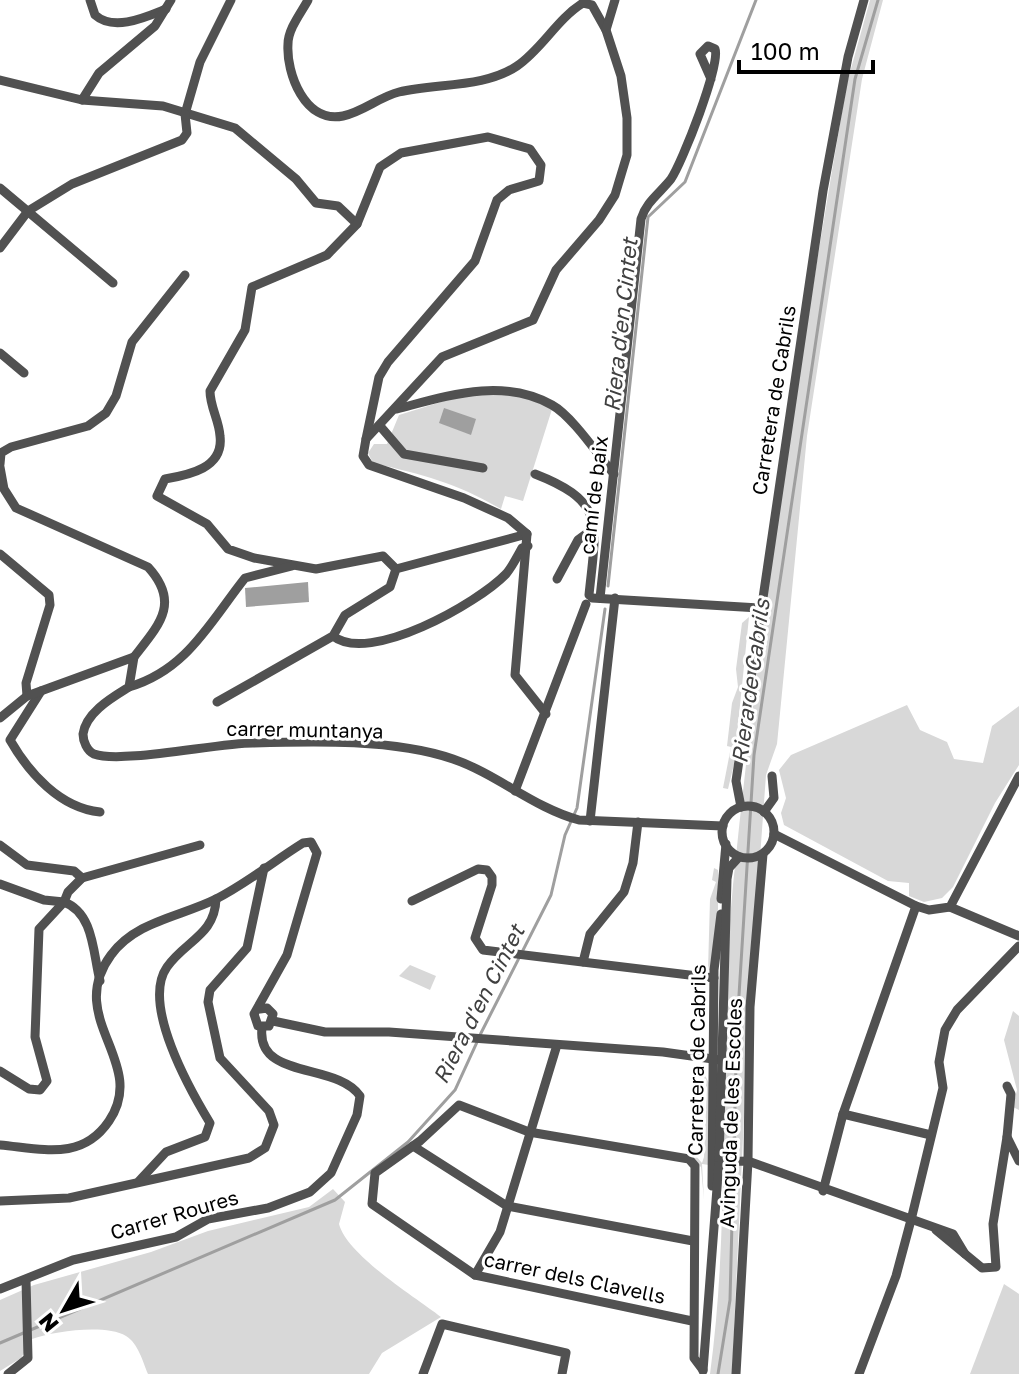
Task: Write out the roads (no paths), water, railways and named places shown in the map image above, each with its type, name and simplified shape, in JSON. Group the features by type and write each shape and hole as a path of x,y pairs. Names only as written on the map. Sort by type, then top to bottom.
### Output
{"street":[{"path":"90,0 95,15 111,22 141,19 170,4"},
{"path":"0,248 28,211 72,184 182,140 187,133 185,114 200,62 231,0"},
{"path":"308,0 287,42 290,68 296,88 306,102 330,116 342,117 397,93 477,80 516,67 583,3 592,5 606,30 621,76 627,118 627,155 615,195 599,220 556,270 533,320 442,357 365,443"},
{"path":"606,30 615,0"},
{"name":"Carretera de Cabrils","path":"741,807 736,781 759,608 823,191 848,57 864,0"},
{"path":"82,100 99,73 155,26 170,4"},
{"name":"camí de baix","path":"515,791 592,599 614,474 641,219 645,208 673,177 711,79"},
{"path":"0,80 82,100 163,106 235,128 296,179 316,203 338,206 357,224"},
{"path":"396,569 383,556 316,569 254,558 228,549 207,524 157,496 165,479 199,471 213,462 219,450 220,435 210,391 245,330 252,287 327,255 357,224 377,171 387,160 401,153 488,137 534,152 541,165 539,181 509,190 497,200 475,261 388,362 379,377 365,443 369,465 464,498 508,518 527,534 515,675 546,714"},
{"path":"0,188 113,283"},
{"path":"185,275 132,342 116,396 106,413 88,426 11,447 0,459 4,489 16,508 148,567 164,584 166,600 159,625 134,657 129,687 151,681 197,646 245,578 296,565"},
{"path":"0,353 24,373"},
{"path":"414,387 427,401"},
{"path":"394,409 473,389 512,392 552,404 614,474"},
{"path":"380,426 404,454 483,468"},
{"path":"535,474 573,490 590,511 593,529 592,599 759,608"},
{"path":"557,579 578,540 593,529"},
{"path":"396,569 527,534"},
{"path":"333,636 349,645 372,644 424,625 491,587 507,572 522,548 528,546"},
{"path":"0,554 49,595 50,605 26,683 27,696"},
{"path":"217,702 333,636 345,615 390,587 396,569"},
{"path":"590,821 615,598"},
{"path":"0,718 27,696 134,657"},
{"name":"carrer muntanya","path":"129,687 112,698 86,724 83,737 87,748 95,754 148,754 250,743 409,750 456,760 559,815 590,821 723,826"},
{"path":"41,691 10,740 40,782 83,810 100,812"},
{"path":"764,812 774,798 772,776"},
{"path":"950,907 1019,776"},
{"path":"764,812 741,807 730,814 723,826 726,844 739,857 763,854 774,834"},
{"path":"764,812 774,834 916,906 929,910 950,907 1019,936"},
{"path":"583,962 590,934 615,908 624,892 633,863 638,822"},
{"path":"0,1145 49,1150 78,1148 89,1145 100,1135 121,1098 122,1082 96,1015 100,981 109,957 128,937 172,915 216,899 303,843 311,842 316,847 287,955 254,1018 262,1028 273,1021 325,1032 372,1030 717,1060"},
{"name":"Carretera de Cabrils","path":"703,1372 718,1162 714,978 726,844"},
{"path":"0,845 27,865 74,871 82,878"},
{"path":"0,1071 29,1089 40,1090 47,1081 35,1037 39,929 82,878 200,845"},
{"name":"Avinguda de les Escoles","path":"736,1374 750,1007 763,854"},
{"name":"Carretera de Cabrils","path":"717,1060 727,879 729,868 739,857"},
{"path":"0,1201 69,1198 200,1166 249,1158 265,1148 272,1137 274,1125 269,1111 220,1058 208,1002 210,990 247,948 264,868"},
{"path":"412,901 478,869 487,870 492,877 492,885 475,938 483,950 714,978"},
{"path":"0,884 44,900 64,902 82,913 87,922 100,981"},
{"path":"136,1184 166,1152 205,1137 210,1123 186,1081 159,1006 167,967 204,935 216,910 216,899"},
{"path":"823,1191 843,1114 916,906"},
{"path":"859,1374 896,1276 911,1220 943,1088 939,1062 945,1030 957,1010 1019,946"},
{"path":"260,1009 271,1011 273,1021"},
{"name":"Carrer Roures","path":"0,1289 73,1260 176,1237 208,1219 268,1208 310,1192 331,1173 357,1115 360,1096 346,1082 285,1064 268,1054 261,1042 262,1028"},
{"path":"475,1275 500,1232 557,1045"},
{"path":"718,1162 745,1161 823,1191 953,1234 965,1254 982,1268 996,1267 993,1224 1007,1137 1011,1094 1007,1086"},
{"name":"carrer dels Clavells","path":"529,1132 459,1105 413,1146 375,1173 372,1204 475,1275 692,1321"},
{"path":"843,1114 931,1135"},
{"path":"529,1132 681,1155 695,1166 692,1321 694,1358 703,1372"},
{"path":"1007,1137 1019,1161"},
{"path":"413,1146 507,1206 693,1241"},
{"path":"8,1374 28,1358 26,1280"},
{"path":"423,1374 442,1324 566,1353 562,1374"}],"waterway":[{"name":"Riera d'en Cintet","path":"608,586 648,217 685,182 756,0"},
{"name":"Riera de Cabrils","path":"718,1374 730,1300 737,1027 754,755 855,79 878,0"},
{"name":"Riera d'en Cintet","path":"480,1035 551,895 565,835 577,808 605,609"},
{"name":"Riera d'en Cintet","path":"0,1343 335,1200 408,1142 455,1090 477,1042"}]}
